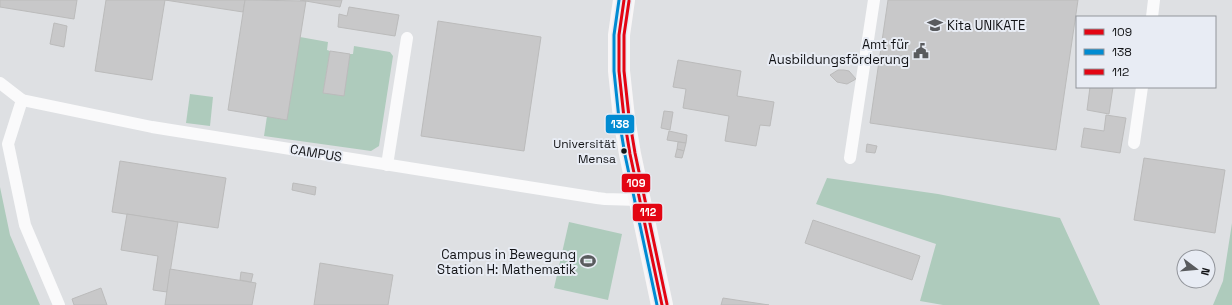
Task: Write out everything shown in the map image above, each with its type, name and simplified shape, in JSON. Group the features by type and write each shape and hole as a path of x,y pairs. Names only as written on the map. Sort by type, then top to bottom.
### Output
{"street":[{"path":"624,0 619,35 619,71 627,132 662,305"}],"lane":[{"path":"850,158 874,0"},
{"path":"1152,16 1154,0"},
{"path":"387,165 407,38"},
{"name":"CAMPUS","path":"0,83 22,100 152,127 601,199 640,200"},
{"path":"1134,143 1142,88"},
{"path":"22,100 8,144 25,225 59,305"}],"green space":[{"path":"300,37 328,42 327,50 330,51 323,93 345,87 350,54 353,54 354,46 390,52 393,56 379,146 371,151 264,136 267,116"},
{"path":"190,94 213,97 210,126 186,123"},
{"path":"827,178 938,194 1060,218 1100,305 943,305 920,301 936,244 816,204"},
{"path":"0,187 10,235 40,305 0,305"},
{"name":"Campus in Bewegung Station H: Mathematik","path":"569,222 622,234 608,300 554,288"},
{"path":"1232,223 1232,305 1213,305 1223,281"}],"building":[{"path":"0,0 77,0 74,19 0,7"},
{"path":"106,0 165,0 152,80 95,71"},
{"path":"165,0 245,0 243,12"},
{"path":"245,0 306,1 287,120 228,110"},
{"path":"300,0 342,0 340,7"},
{"path":"888,0 1078,0 1056,150 870,123"},
{"path":"349,7 399,15 395,36 338,27 339,14 347,16"},
{"path":"438,21 541,37 524,151 421,136"},
{"path":"54,23 67,26 64,47 50,44"},
{"path":"330,51 350,54 344,96 323,93"},
{"path":"678,60 741,71 737,96 774,102 770,126 760,125 756,146 725,141 729,116 683,108 686,89 673,87"},
{"path":"838,70 849,71 856,79 847,84 837,82 830,75"},
{"path":"1090,88 1113,88 1109,114 1087,110"},
{"path":"664,111 673,112 670,130 661,128"},
{"path":"1106,115 1126,118 1120,153 1081,147 1084,128 1104,131"},
{"path":"669,131 687,135 686,143 667,140"},
{"path":"678,142 686,143 684,151 677,149"},
{"path":"867,144 877,146 875,153 866,152"},
{"path":"677,149 684,151 682,158 675,157"},
{"path":"1144,158 1225,170 1215,233 1134,220"},
{"path":"120,161 226,178 218,228 112,212"},
{"path":"293,183 316,187 315,195 292,190"},
{"path":"127,214 178,222 167,292 153,290 158,256 121,250"},
{"path":"813,220 920,256 912,280 805,243"},
{"path":"320,263 393,275 388,305 314,305"},
{"path":"170,269 256,283 252,305 165,305"},
{"path":"241,272 253,274 251,282 240,280"},
{"path":"101,288 107,305 74,305 72,299"},
{"path":"723,298 749,302 769,305 721,305"}],"transit line":[{"name":"138","path":"619,0 614,35 614,71 619,119 625,155 657,305"},
{"name":"109","path":"624,0 619,35 619,71 624,118 630,154 662,305"},
{"name":"112","path":"629,1 624,35 624,71 629,117 635,153 667,304"}],"place":[{"name":"Kita UNIKATE","path":"935,25"},
{"name":"Amt für Ausbildungsförderung","path":"921,51"},
{"name":"Universität Mensa","path":"624,151"},
{"name":"Campus in Bewegung Station H: Mathematik","path":"588,261"}]}
